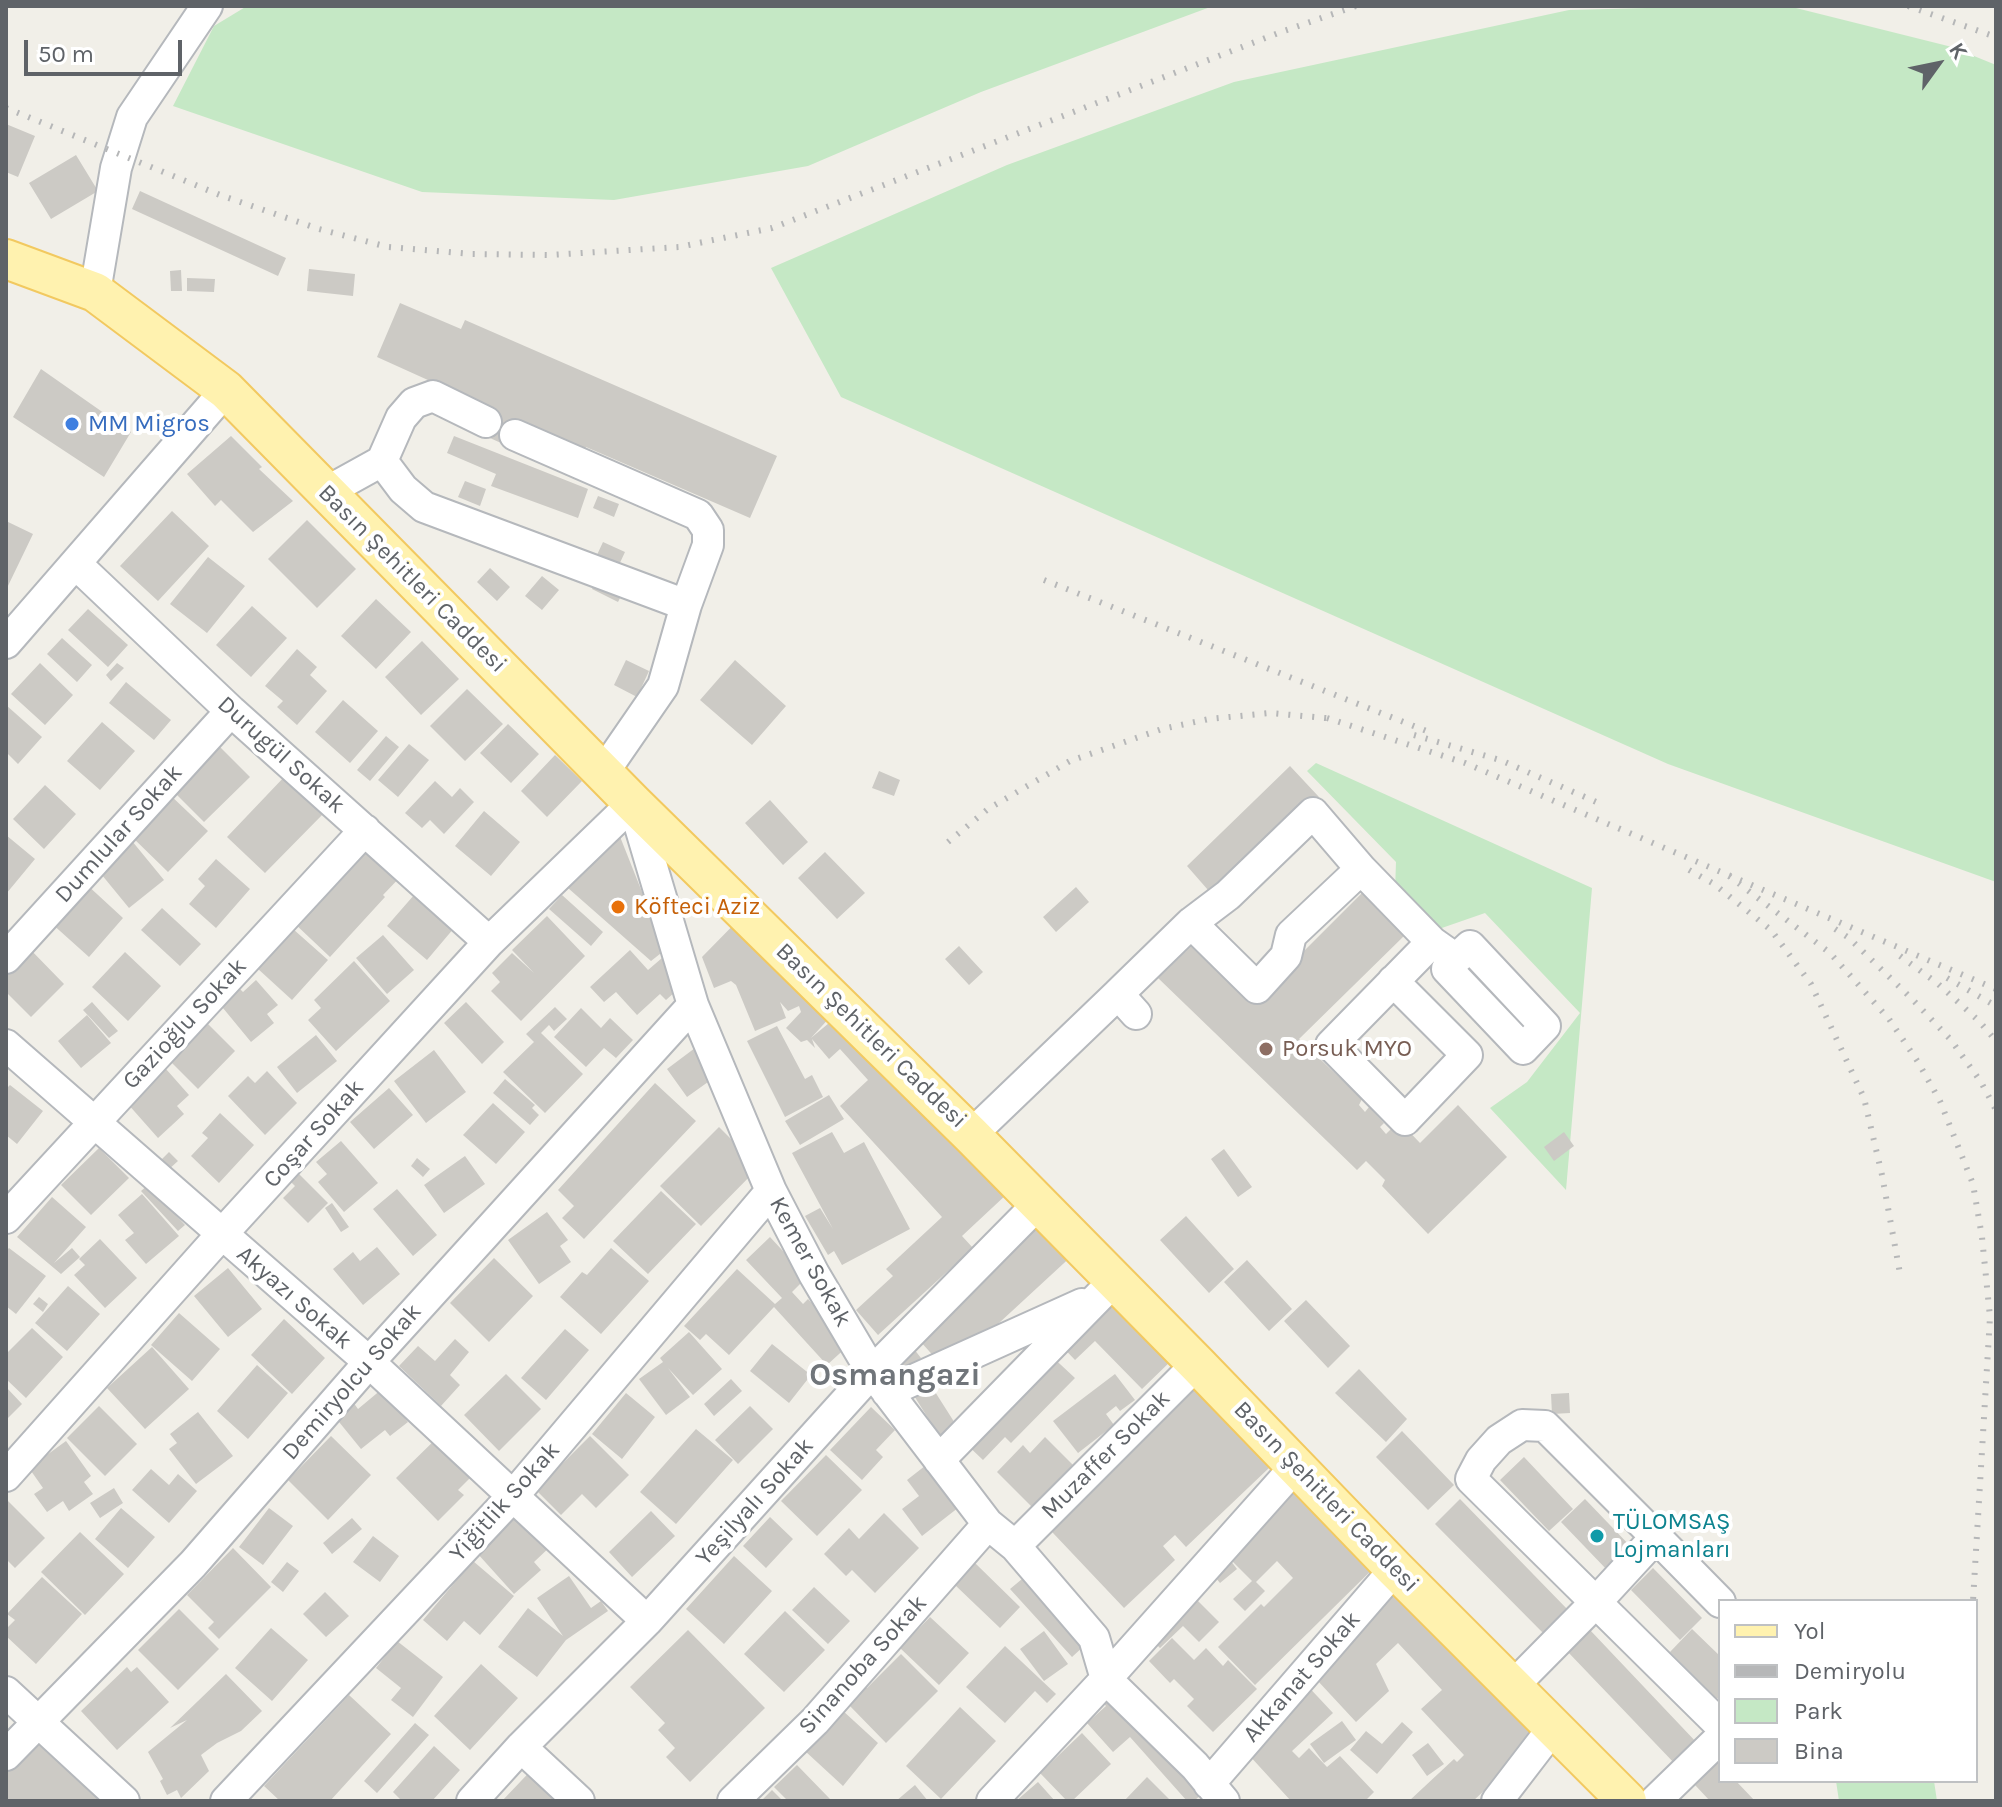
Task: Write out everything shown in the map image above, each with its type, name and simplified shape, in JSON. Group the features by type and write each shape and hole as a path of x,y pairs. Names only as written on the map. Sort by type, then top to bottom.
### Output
{"main road":[{"name":"Basın Şehitleri Caddesi","path":"6,259 95,292 226,390 603,773 1039,1203 1106,1289 1197,1364 1395,1569 1627,1801"}],"street":[{"path":"95,292 116,168 132,117 207,6"},
{"path":"7,641 226,390"},
{"path":"326,492 382,461 401,418 414,403 433,396 486,422"},
{"path":"515,435 698,515 708,530 708,545 686,605 663,686 603,773"},
{"path":"382,461 403,489 424,507 686,605"},
{"name":"Durugül Sokak","path":"76,564 231,711 489,942"},
{"name":"Dumlular Sokak","path":"6,958 231,711"},
{"name":"Coşar Sokak","path":"6,1476 489,942 633,803"},
{"name":"Kemer Sokak","path":"633,803 693,1005 771,1191 814,1274 879,1382 988,1524 1015,1546 1094,1638 1106,1679 1216,1792"},
{"path":"971,1135 1127,1004 1191,923 1228,895 1313,813 1361,869 1432,942 1456,959"},
{"name":"Gazioğlu Sokak","path":"6,1218 365,830"},
{"path":"1191,923 1257,988 1286,956 1291,935 1361,869"},
{"path":"1393,981 1467,1055 1405,1120 1331,1045 1393,981 1432,942"},
{"name":"Demiryolcu Sokak","path":"6,1755 193,1564 369,1362 693,1005"},
{"name":"Akyazı Sokak","path":"6,1045 369,1362 647,1621"},
{"name":"Yiğitlik Sokak","path":"226,1801 513,1496 771,1191"},
{"name":"Yeşilyalı Sokak","path":"472,1801 521,1747 879,1382 1039,1203"},
{"path":"879,1382 1106,1289"},
{"path":"939,1460 1106,1289"},
{"name":"Muzaffer Sokak","path":"1015,1546 1197,1364"},
{"path":"1718,1600 1545,1426 1522,1425 1499,1440 1481,1460 1471,1479 1718,1723"},
{"path":"992,1801 1106,1679 1296,1466"},
{"name":"Sinanoba Sokak","path":"733,1801 815,1721 988,1524"},
{"path":"1512,1687 1656,1537"},
{"name":"Akkanat Sokak","path":"1216,1792 1395,1569"},
{"path":"6,1692 124,1801"},
{"path":"1497,1801 1553,1728"},
{"path":"1655,1801 1718,1740"},
{"path":"521,1747 579,1801"}],"green space":[{"path":"247,6 1213,6 981,92 808,166 614,200 422,192 173,106 214,26"},
{"path":"1788,6 1952,47 1996,65 1996,882 1668,764 841,397 771,268 1007,165 1234,82 1569,10"},
{"path":"1316,763 1592,888 1566,1190 1490,1108 1527,1082 1580,1013 1485,913 1436,930 1395,891 1396,862 1307,771"},
{"path":"1836,1783 1934,1783 1937,1801 1839,1801"}],"building":[{"path":"6,124 35,136 18,177 6,172"},
{"path":"76,155 98,191 51,219 29,183"},
{"path":"140,191 286,258 278,276 132,209"},
{"path":"309,269 355,274 353,296 307,291"},
{"path":"181,270 182,291 171,291 170,271"},
{"path":"187,278 215,279 214,292 187,291"},
{"path":"400,303 461,329 465,320 777,456 750,518 586,447 581,459 510,447 481,434 492,409 377,357"},
{"name":"MM Migros","path":"41,369 131,432 104,477 13,417"},
{"path":"231,436 262,467 259,469 293,501 253,532 221,500 215,506 187,474"},
{"path":"454,436 588,489 578,518 491,486 496,474 447,453"},
{"path":"465,481 486,489 480,506 458,497"},
{"path":"598,496 619,504 614,517 593,508"},
{"path":"172,511 209,546 158,601 120,566"},
{"path":"307,520 356,569 317,608 268,559"},
{"path":"6,521 33,534 6,590"},
{"path":"603,542 625,552 618,567 596,557"},
{"path":"208,557 245,586 207,633 170,604"},
{"path":"490,568 510,587 497,601 477,582"},
{"path":"598,575 625,588 618,602 592,589"},
{"path":"542,576 559,590 542,610 525,596"},
{"path":"376,599 411,632 376,669 341,636"},
{"path":"252,606 287,638 251,677 216,645"},
{"path":"88,609 128,645 108,667 68,630"},
{"path":"62,638 92,665 77,682 47,654"},
{"path":"422,641 459,679 421,715 385,677"},
{"path":"297,649 317,667 310,675 327,691 297,725 277,707 283,701 265,686"},
{"path":"626,660 649,671 637,697 614,685"},
{"path":"735,660 786,706 752,745 700,700"},
{"path":"40,663 73,695 45,725 11,694"},
{"path":"117,663 124,668 111,681 106,675"},
{"path":"126,682 171,720 154,740 109,703"},
{"path":"467,689 503,724 465,761 430,726"},
{"path":"343,700 378,731 350,763 315,732"},
{"path":"6,705 42,737 18,764 6,752"},
{"path":"102,722 135,751 100,790 67,761"},
{"path":"508,724 539,754 511,783 480,753"},
{"path":"386,736 399,747 370,781 357,770"},
{"path":"217,744 250,777 204,822 171,789"},
{"path":"409,744 429,760 398,797 378,780"},
{"path":"555,755 582,781 547,817 521,791"},
{"path":"1290,766 1319,797 1215,898 1187,866"},
{"path":"879,771 900,780 894,796 872,788"},
{"path":"286,775 325,812 265,873 227,837"},
{"path":"435,781 452,797 460,788 474,802 444,834 430,820 422,828 405,813"},
{"path":"45,785 76,814 44,849 13,819"},
{"path":"168,793 208,831 168,872 129,834"},
{"path":"770,800 808,842 783,865 745,823"},
{"path":"484,811 520,842 491,876 455,846"},
{"path":"617,829 665,950 651,961 568,888"},
{"path":"6,835 35,859 6,894"},
{"path":"368,838 405,872 330,957 293,922"},
{"path":"132,841 164,880 129,908 97,869"},
{"path":"825,852 865,893 837,919 798,878"},
{"path":"216,859 250,889 216,928 189,904 205,886 198,879"},
{"path":"85,883 123,918 89,957 50,922"},
{"path":"421,887 460,921 427,960 387,926"},
{"path":"1076,887 1089,902 1056,932 1043,917"},
{"path":"1363,892 1405,935 1299,1039 1362,1099 1359,1105 1365,1112 1369,1107 1384,1123 1380,1127 1386,1134 1399,1121 1420,1143 1458,1105 1507,1157 1428,1234 1382,1186 1385,1180 1366,1161 1357,1170 1158,978 1198,940 1262,1003 1271,994 1266,989"},
{"path":"562,895 603,932 591,946 549,909"},
{"path":"751,907 832,1015 811,1038 841,1013 1023,1179 962,1236 973,1248 878,1335 856,1310 893,1276 886,1269 942,1217 840,1106 868,1080 840,1049 829,1059 812,1039 815,1048 807,1040 801,1042 786,1028 801,1012 799,1006 788,1011 780,1002 786,1018 755,1031 736,985 731,981 714,988 702,957"},
{"path":"162,908 201,944 180,966 141,930"},
{"path":"547,916 585,956 521,1021 491,991 500,982 492,973 512,953 534,973 512,950"},
{"path":"293,929 328,960 292,1000 257,968"},
{"path":"383,935 414,970 387,994 356,958"},
{"path":"27,946 64,984 31,1017 6,992 6,967"},
{"path":"959,946 983,972 969,985 945,959"},
{"path":"630,950 648,970 662,958 685,983 666,1000 660,994 637,1015 616,992 604,1002 590,987"},
{"path":"125,952 161,986 128,1021 92,987"},
{"path":"354,961 390,1001 336,1051 308,1020 321,1008 314,1000"},
{"path":"256,980 278,1005 267,1014 274,1023 251,1042 218,1002 237,986 243,992"},
{"path":"92,1002 118,1031 109,1038 83,1010"},
{"path":"466,1002 504,1042 482,1064 444,1023"},
{"path":"555,1007 567,1019 554,1031 549,1025 541,1033 583,1074 545,1113 503,1072 534,1042 526,1034"},
{"path":"581,1008 601,1028 610,1018 633,1040 616,1058 604,1048 586,1067 554,1037"},
{"path":"87,1015 111,1043 81,1068 58,1041"},
{"path":"208,1024 235,1051 198,1089 170,1061"},
{"path":"777,1026 805,1079 812,1075 823,1097 785,1117 747,1041"},
{"path":"316,1035 337,1061 297,1093 277,1067"},
{"path":"695,1048 715,1077 687,1097 667,1069"},
{"path":"434,1050 466,1092 426,1123 394,1081"},
{"path":"166,1069 189,1095 177,1106 184,1114 158,1138 127,1103"},
{"path":"267,1071 297,1103 265,1135 228,1096 248,1076 255,1083"},
{"path":"505,1079 535,1105 532,1108 539,1115 530,1125 493,1093"},
{"path":"655,1083 696,1121 584,1239 562,1218 574,1206 558,1190"},
{"path":"10,1085 43,1111 17,1144 6,1135 6,1089"},
{"path":"389,1088 413,1115 374,1149 350,1122"},
{"path":"829,1095 844,1119 800,1145 785,1121"},
{"path":"493,1103 525,1132 496,1164 463,1135"},
{"path":"220,1113 254,1145 219,1183 191,1156 208,1138 202,1133"},
{"path":"719,1127 759,1167 701,1226 660,1186"},
{"path":"832,1132 844,1153 864,1142 910,1229 842,1265 834,1251 828,1255 805,1216 820,1208 833,1229 792,1153"},
{"path":"1564,1132 1574,1146 1554,1161 1544,1147"},
{"path":"341,1141 378,1183 344,1212 318,1182 327,1174 316,1162"},
{"path":"99,1148 129,1178 91,1215 61,1185"},
{"path":"1224,1149 1252,1187 1238,1197 1211,1159"},
{"path":"169,1152 178,1161 168,1170 160,1161"},
{"path":"465,1156 485,1184 444,1213 424,1185"},
{"path":"417,1158 430,1169 423,1177 411,1166"},
{"path":"294,1169 328,1203 308,1223 283,1198 295,1186 286,1177"},
{"path":"148,1185 185,1225 178,1231 141,1191"},
{"path":"397,1189 437,1235 413,1256 373,1209"},
{"path":"661,1191 696,1224 648,1274 613,1241"},
{"path":"142,1194 179,1236 146,1264 125,1240 134,1233 118,1215"},
{"path":"52,1197 86,1227 54,1263 72,1248 80,1257 61,1274 17,1237"},
{"path":"1052,1201 1089,1240 947,1371 911,1331"},
{"path":"332,1203 349,1227 341,1232 325,1208"},
{"path":"547,1212 568,1240 560,1246 571,1262 539,1284 508,1240"},
{"path":"1186,1216 1234,1269 1209,1293 1160,1240"},
{"path":"770,1237 807,1277 792,1292 803,1304 808,1299 850,1344 827,1365 774,1307 729,1355 706,1334 700,1340 684,1326 737,1269 775,1304 782,1298 746,1260"},
{"path":"100,1239 137,1278 105,1308 74,1275 85,1265 79,1259"},
{"path":"377,1247 400,1274 363,1305 333,1269 353,1252 360,1261"},
{"path":"9,1248 46,1276 16,1314 6,1306 6,1251"},
{"path":"611,1248 649,1281 601,1334 560,1297 582,1272 587,1275"},
{"path":"494,1258 533,1296 489,1342 450,1303"},
{"path":"1247,1260 1292,1309 1269,1331 1224,1282"},
{"path":"228,1268 262,1309 228,1337 194,1296"},
{"path":"1120,1272 1173,1359 1142,1389 1095,1341 1075,1360 1053,1337"},
{"path":"68,1286 100,1314 67,1351 35,1323"},
{"path":"39,1297 48,1304 43,1312 33,1304"},
{"path":"1306,1300 1350,1346 1328,1368 1284,1321"},
{"path":"179,1313 220,1349 192,1381 151,1345"},
{"path":"284,1319 325,1358 292,1394 251,1355"},
{"path":"32,1328 63,1357 26,1398 6,1379 6,1354"},
{"path":"565,1329 589,1350 546,1400 521,1378"},
{"path":"689,1332 722,1369 693,1395 668,1368 690,1397 666,1415 639,1379 663,1362 660,1358"},
{"path":"455,1339 469,1352 450,1375 460,1385 441,1406 399,1366 418,1346 435,1361"},
{"path":"772,1344 811,1375 789,1403 750,1371"},
{"path":"910,1344 921,1358 901,1372 891,1358"},
{"path":"152,1347 189,1389 145,1429 107,1388"},
{"path":"1046,1351 1075,1378 1011,1443 1005,1437 983,1460 961,1439"},
{"path":"1203,1356 1290,1448 1186,1547 1175,1535 1163,1546 1175,1560 1124,1608 1036,1515"},
{"path":"257,1365 288,1393 248,1439 217,1411"},
{"path":"1359,1369 1407,1419 1386,1442 1335,1393"},
{"path":"506,1374 541,1409 499,1451 464,1415"},
{"path":"1115,1374 1135,1400 1120,1411 1116,1406 1106,1414 1114,1425 1078,1453 1053,1421"},
{"path":"925,1376 958,1428 941,1439 908,1386"},
{"path":"731,1379 742,1391 714,1416 704,1404"},
{"path":"6,1387 22,1404 6,1420"},
{"path":"382,1389 408,1422 390,1436 385,1430 361,1449 335,1417 353,1402 358,1409"},
{"path":"626,1393 655,1417 622,1459 592,1434"},
{"path":"1569,1393 1570,1413 1552,1414 1551,1394"},
{"path":"99,1406 137,1444 105,1476 67,1438"},
{"path":"750,1406 773,1429 738,1464 715,1440"},
{"path":"871,1407 895,1430 876,1450 883,1457 862,1480 830,1450"},
{"path":"198,1412 233,1456 196,1484 169,1449 177,1443 170,1434"},
{"path":"696,1429 733,1460 676,1524 640,1492"},
{"path":"1402,1431 1454,1485 1428,1510 1376,1457"},
{"path":"443,1432 479,1469 458,1490 464,1495 438,1521 396,1478"},
{"path":"331,1436 371,1475 328,1520 288,1480"},
{"path":"590,1436 629,1475 596,1508 582,1494 561,1515 536,1490"},
{"path":"1045,1437 1073,1465 1032,1507 997,1472 1023,1445 1030,1453"},
{"path":"66,1441 91,1476 84,1482 93,1494 69,1511 63,1501 47,1512 34,1494 43,1488 29,1468"},
{"path":"826,1455 862,1490 817,1536 781,1501"},
{"path":"1524,1457 1573,1509 1549,1531 1500,1480"},
{"path":"930,1462 963,1504 922,1536 902,1509 919,1496 907,1480"},
{"path":"1302,1462 1390,1552 1255,1685 1218,1647 1261,1604 1264,1607 1293,1578 1277,1561 1256,1582 1265,1591 1245,1611 1233,1599 1252,1581 1227,1556 1237,1569 1220,1583 1202,1561"},
{"path":"151,1469 169,1485 178,1474 197,1491 169,1523 132,1490"},
{"path":"114,1488 123,1503 100,1518 90,1503"},
{"path":"1460,1499 1569,1611 1546,1636 1435,1524"},
{"name":"TÜLOMSAŞ Lojmanları","path":"1585,1499 1633,1549 1609,1572 1561,1522"},
{"path":"8,1501 45,1538 15,1568 6,1559"},
{"path":"121,1508 155,1537 128,1568 95,1539"},
{"path":"269,1508 293,1526 263,1565 239,1547"},
{"path":"522,1511 552,1545 534,1562 541,1570 514,1594 477,1553"},
{"path":"651,1511 675,1536 632,1577 609,1552"},
{"path":"884,1513 919,1548 875,1593 852,1570 846,1576 824,1554 849,1528 859,1539"},
{"path":"770,1517 793,1539 766,1568 743,1546"},
{"path":"352,1518 362,1529 332,1554 323,1543"},
{"path":"80,1532 124,1574 85,1615 41,1572"},
{"path":"373,1536 399,1556 380,1582 353,1562"},
{"path":"233,1548 271,1587 219,1639 208,1628 214,1622 187,1595"},
{"path":"734,1556 772,1591 724,1644 686,1609"},
{"path":"473,1561 514,1596 480,1635 464,1621 447,1641 423,1620"},
{"path":"287,1562 299,1571 283,1592 271,1582"},
{"path":"975,1563 1020,1607 1000,1628 955,1585"},
{"path":"1409,1568 1555,1725 1473,1801 1409,1801 1454,1759 1457,1762 1464,1755 1421,1709 1442,1690 1398,1643 1376,1664 1389,1691 1356,1722 1304,1666"},
{"path":"1653,1568 1702,1618 1680,1640 1631,1590"},
{"path":"569,1576 591,1608 601,1601 608,1611 566,1640 537,1677 498,1647 528,1608 563,1636 537,1598"},
{"path":"42,1577 82,1614 36,1664 6,1636 6,1629 15,1620 7,1614"},
{"path":"1022,1579 1084,1646 1072,1657 1010,1589"},
{"path":"1183,1586 1219,1622 1199,1642 1183,1626 1160,1648 1146,1634"},
{"path":"814,1587 850,1621 828,1644 792,1610"},
{"path":"325,1592 349,1616 326,1637 303,1614"},
{"path":"179,1609 219,1649 178,1690 138,1650"},
{"path":"785,1611 825,1650 784,1692 744,1654"},
{"path":"930,1617 969,1653 939,1685 900,1648"},
{"path":"271,1628 308,1660 272,1701 235,1668"},
{"path":"1692,1629 1718,1654 1718,1698 1717,1699 1670,1652"},
{"path":"688,1630 765,1708 690,1782 666,1757 675,1748 658,1730 665,1723 630,1687"},
{"path":"1590,1630 1698,1744 1676,1765 1567,1651"},
{"path":"1044,1631 1068,1664 1044,1681 1020,1649"},
{"path":"1172,1638 1194,1660 1206,1648 1223,1666 1228,1660 1257,1689 1213,1732 1187,1706 1194,1699 1174,1679 1170,1683 1149,1661"},
{"path":"397,1641 443,1677 413,1717 391,1700 401,1688 376,1668"},
{"path":"1005,1646 1056,1694 1047,1703 1035,1691 1005,1723 966,1687"},
{"path":"901,1654 938,1691 886,1743 849,1705 858,1696 850,1688 858,1680 867,1688"},
{"path":"481,1664 518,1698 470,1750 434,1716"},
{"path":"127,1667 131,1672 137,1667 169,1702 117,1750 81,1711"},
{"path":"226,1674 262,1711 241,1731 201,1755 209,1771 181,1798 177,1790 167,1795 160,1781 163,1779 148,1752 187,1720 170,1728"},
{"path":"1114,1677 1211,1786 1194,1801 1187,1801 1130,1737 1113,1752 1087,1723 1106,1706 1095,1694"},
{"path":"1303,1681 1333,1713 1292,1751 1299,1758 1309,1748 1327,1767 1340,1756 1374,1792 1365,1801 1291,1801 1237,1742"},
{"path":"349,1695 391,1734 330,1801 280,1801 264,1786"},
{"path":"960,1707 996,1741 941,1799 906,1766"},
{"path":"842,1710 878,1743 843,1786 805,1751"},
{"path":"1342,1721 1356,1740 1324,1763 1310,1744"},
{"path":"1402,1722 1413,1732 1377,1774 1350,1750 1366,1731 1382,1744"},
{"path":"52,1723 122,1801 6,1801 6,1765"},
{"path":"415,1723 429,1735 377,1793 364,1781"},
{"path":"1082,1733 1111,1764 1072,1801 1067,1801 1040,1773"},
{"path":"1428,1743 1444,1764 1427,1776 1412,1755"},
{"path":"434,1746 460,1770 432,1801 402,1801 393,1792"},
{"path":"540,1761 583,1801 502,1801"},
{"path":"1718,1762 1718,1783 1738,1783 1755,1801 1710,1801 1695,1785"},
{"path":"797,1765 830,1799 828,1801 788,1801 774,1787"},
{"path":"1147,1777 1171,1801 1124,1801"},
{"path":"1038,1782 1055,1801 1016,1801"},
{"path":"915,1785 928,1801 896,1801"},
{"path":"772,1790 783,1801 761,1801"}],"railway":[{"path":"6,108 220,195 319,229 388,247 472,254 549,255 679,247 772,228 1356,6"},
{"path":"1908,6 1996,37"},
{"path":"1044,580 1429,732"},
{"path":"948,842 988,809 1070,761 1162,729 1209,719 1270,713 1336,719"},
{"path":"1327,718 1465,763 1996,989"},
{"path":"1414,735 1500,760 1601,804"},
{"path":"1689,870 1714,884 1771,930 1811,984 1864,1098 1901,1279"},
{"path":"1729,876 1830,953 1889,1019 1940,1101 1973,1184 1990,1317 1973,1599"},
{"path":"1835,929 1849,938 1951,1040 1981,1082 1996,1110"},
{"path":"1900,956 1937,983 1996,1041"},
{"path":"1947,978 1996,1006"}],"place":[{"name":"MM Migros","path":"72,424"},
{"name":"Köfteci Aziz","path":"618,907"},
{"name":"Porsuk MYO","path":"1266,1049"},
{"name":"TÜLOMSAŞ Lojmanları","path":"1597,1536"}],"district":[{"name":"Osmangazi","path":"895,1376"}]}
